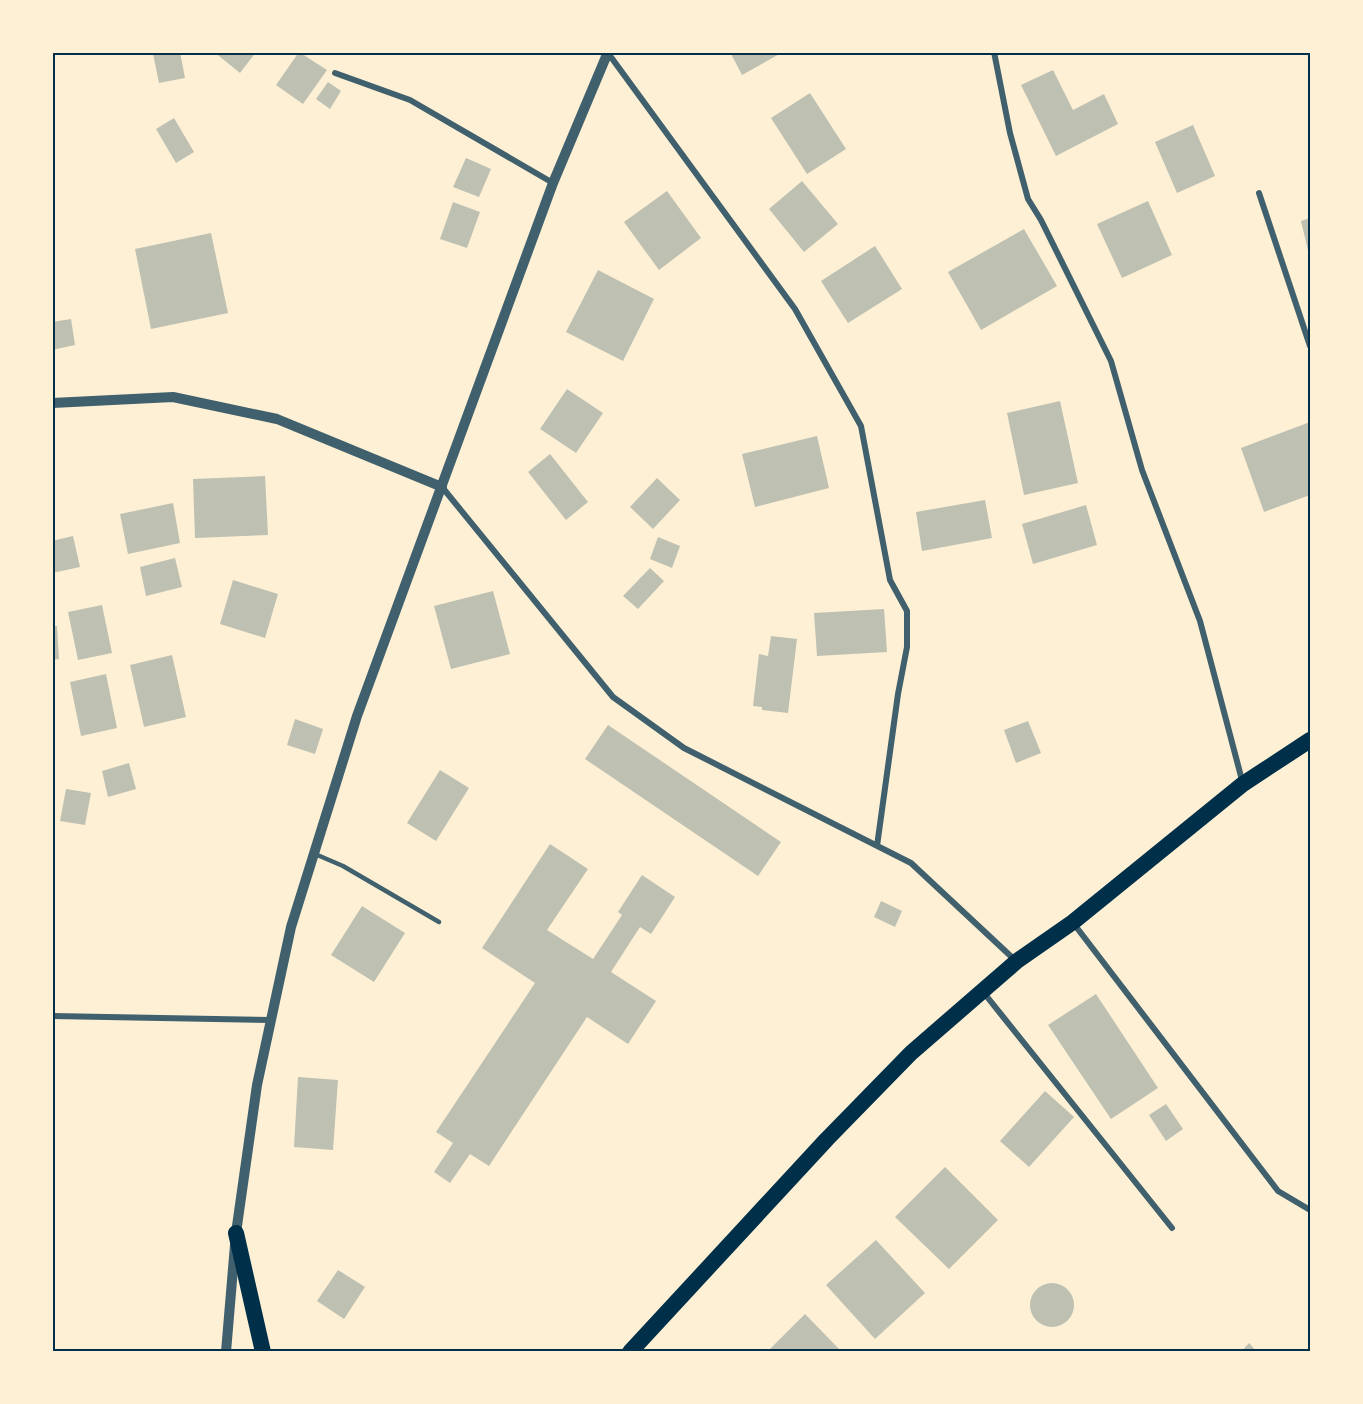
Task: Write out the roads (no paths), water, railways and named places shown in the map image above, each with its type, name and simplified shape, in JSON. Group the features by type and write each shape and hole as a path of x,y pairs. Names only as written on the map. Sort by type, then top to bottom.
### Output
{"highway":[{"path":"630,1352 835,1131 911,1053 1017,961 1073,922 1243,784 1311,740"},
{"path":"236,1233 263,1352"}],"street":[{"path":"994,52 1010,133 1028,199 1041,220 1111,361 1142,470 1200,621 1243,784"},
{"path":"226,1352 236,1233 257,1085 291,927 357,716 553,183 608,53"},
{"path":"608,53 795,309 861,426 890,580 907,611 907,647 898,693 877,846"},
{"path":"335,73 410,100 553,183"},
{"path":"1259,193 1311,346"},
{"path":"52,404 173,397 277,419 442,487 613,697 684,748 911,863 1017,961"},
{"path":"1073,922 1278,1191 1311,1210"},
{"path":"982,990 1172,1228"},
{"path":"52,1016 271,1020"}],"lane":[{"path":"314,853 343,867 438,922"}]}
